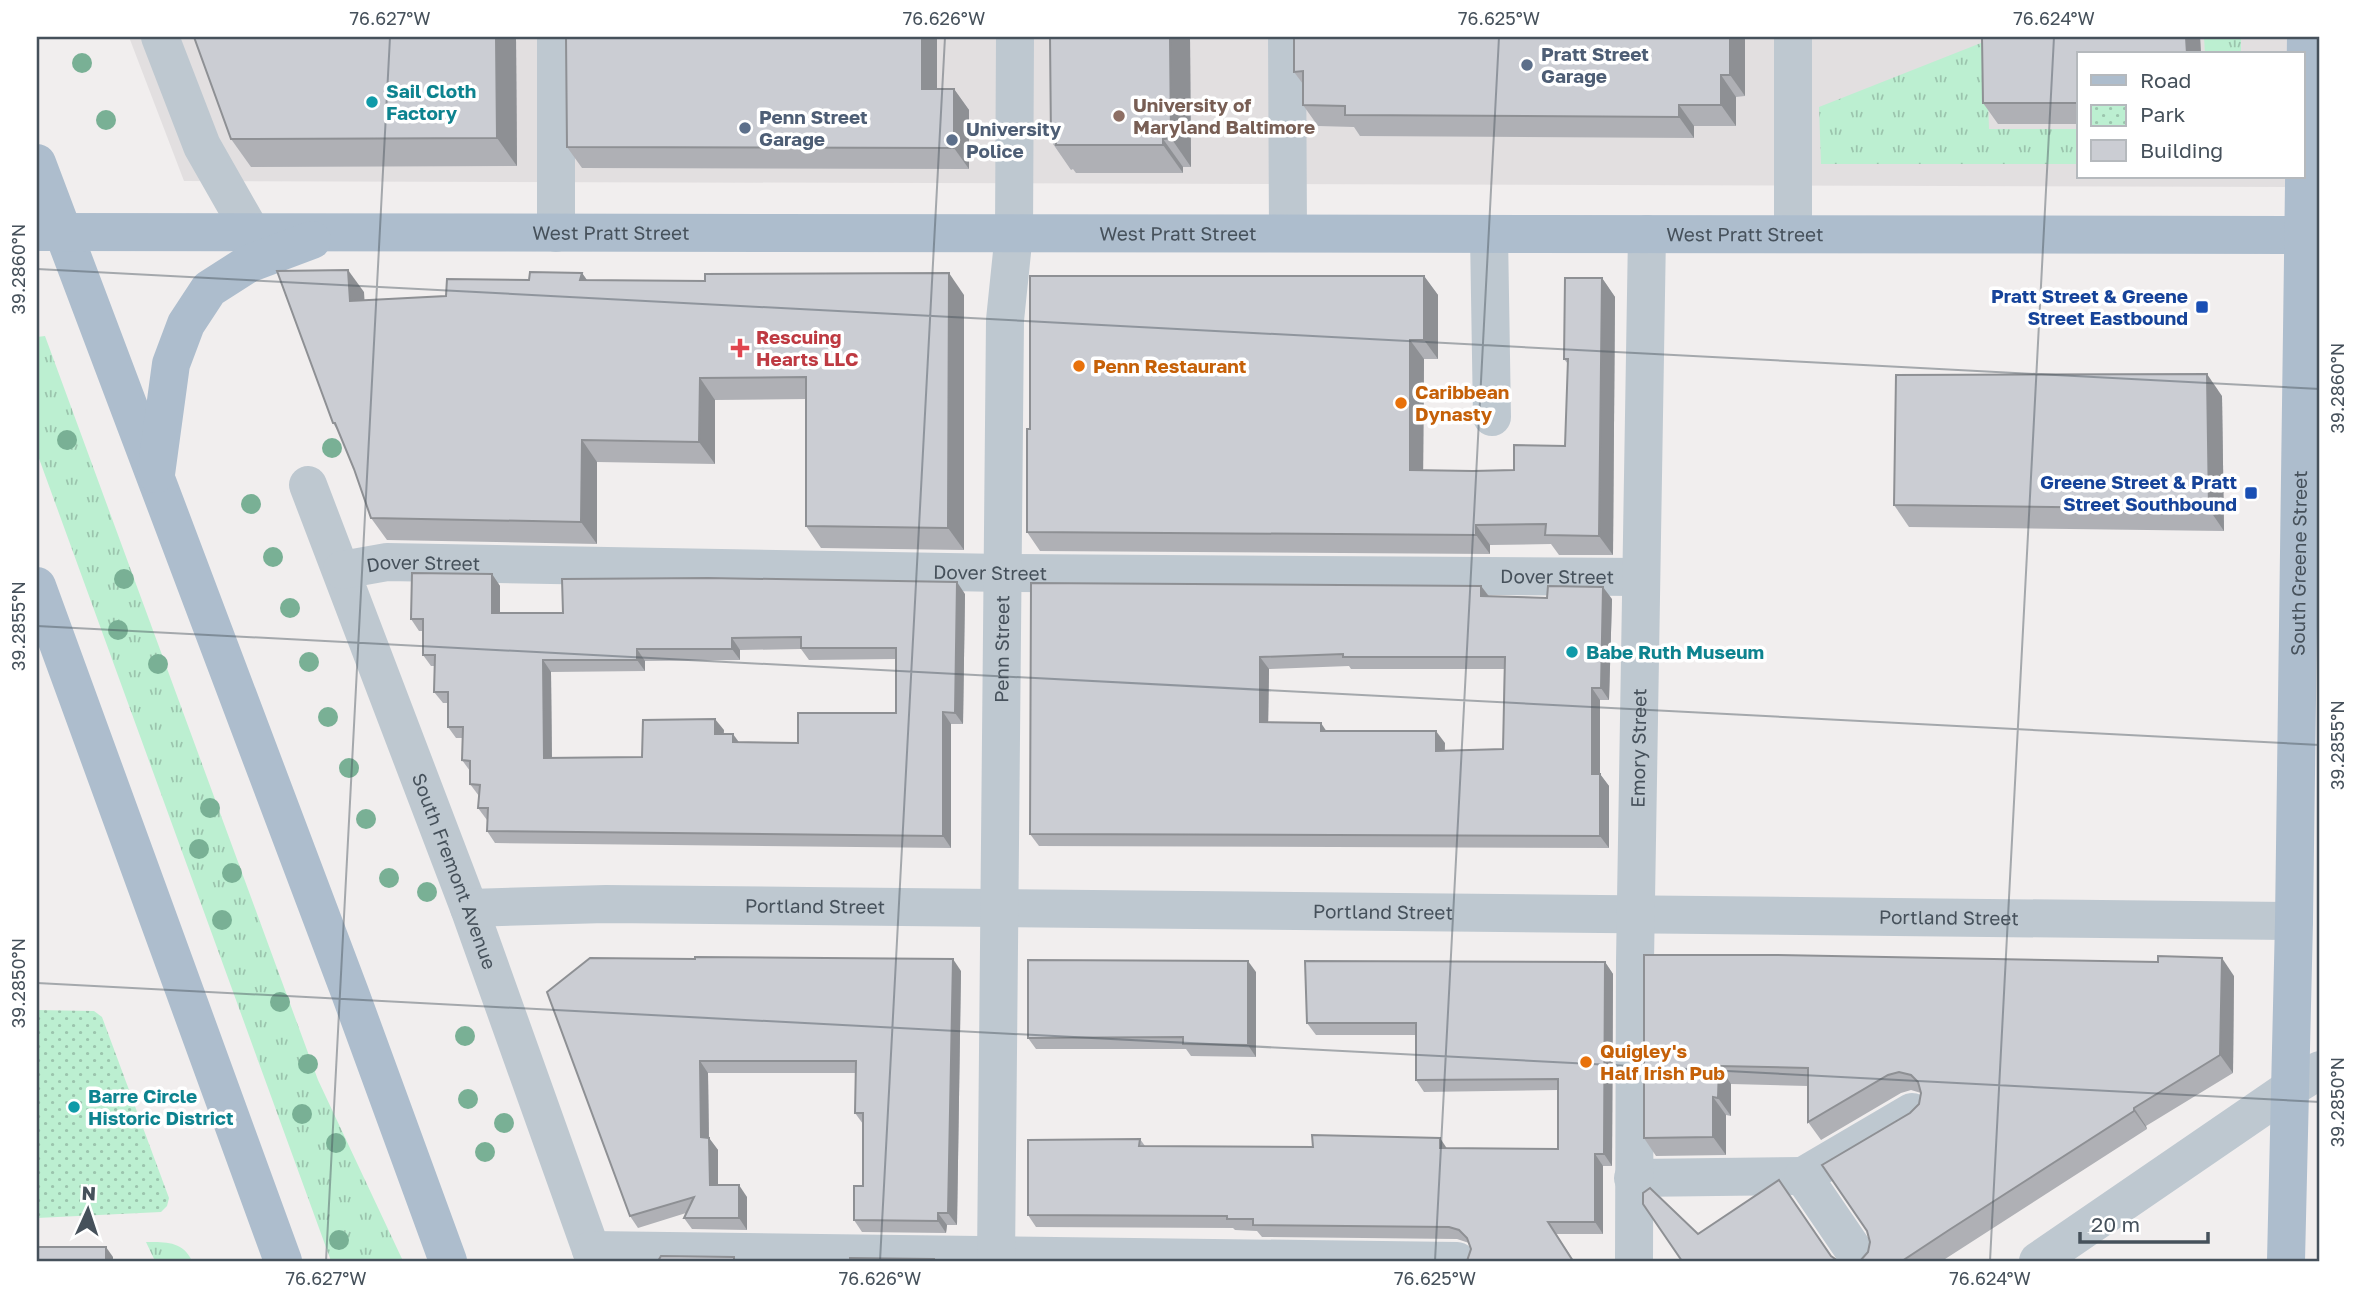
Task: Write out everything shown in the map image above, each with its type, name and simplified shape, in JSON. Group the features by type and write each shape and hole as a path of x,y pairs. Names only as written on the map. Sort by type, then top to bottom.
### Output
{"main road":[{"name":"South Greene Street","path":"2286,1261 2305,1079 2294,921 2309,623 2312,235 2306,37"},
{"path":"37,163 50,232 155,480 350,993 448,1261"},
{"name":"West Pratt Street","path":"50,232 2312,235"},
{"path":"155,480 171,365 186,324 209,289 248,264 335,232"},
{"path":"37,586 284,1261"}],"street":[{"path":"160,37 202,146 251,232"},
{"path":"556,37 556,233"},
{"name":"Penn Street","path":"996,1258 1005,320 1014,233 1015,37"},
{"path":"1287,37 1288,233"},
{"path":"1793,37 1793,234"},
{"path":"1489,234 1492,417"},
{"name":"Emory Street","path":"1634,1261 1636,914 1647,234"},
{"name":"South Fremont Avenue","path":"308,485 469,908 593,1256"},
{"name":"Dover Street","path":"342,570 387,562 1004,573 1641,577"},
{"name":"Portland Street","path":"469,908 606,904 2294,921"},
{"path":"2038,1261 2305,1079"},
{"path":"1633,1178 1803,1177 1912,1112"},
{"path":"1803,1177 1861,1261"},
{"path":"593,1256 1457,1261"}],"shaded area":[{"name":"University of Maryland Baltimore","path":"129,37 2320,37 2320,187 184,181"}],"green space":[{"path":"2204,37 2241,37 2241,52 2205,52"},
{"path":"1986,41 1989,129 2077,129 2077,164 1821,164 1819,107"},
{"path":"45,336 318,1080 403,1261 331,1261 37,453 37,337"},
{"path":"37,1010 94,1011 102,1017 169,1198 167,1206 161,1212 37,1218"},
{"path":"146,1242 178,1246 192,1261 155,1261"}],"building":[{"name":"Sail Cloth Factory","path":"194,37 496,37 497,138 231,139"},
{"name":"Penn Street Garage","path":"566,37 922,37 922,89 954,89 954,148 567,147"},
{"path":"1050,37 1170,37 1171,138 1163,139 1163,145 1056,145 1056,141 1051,141"},
{"name":"Pratt Street Garage","path":"1294,37 1730,37 1730,75 1721,75 1721,105 1679,105 1679,117 1345,115 1345,106 1303,105 1303,71 1294,72"},
{"path":"1982,37 2186,37 2187,52 2077,52 2077,103 1983,103"},
{"path":"348,270 350,301 446,296 447,279 529,280 530,272 582,273 580,280 705,281 705,274 949,273 948,528 806,526 806,377 700,378 699,442 582,440 581,522 371,518 277,271"},
{"path":"1030,276 1424,276 1424,340 1410,340 1410,470 1473,471 1514,470 1514,445 1565,446 1568,359 1564,359 1565,278 1602,278 1599,536 1545,535 1546,524 1476,525 1476,535 1027,532"},
{"path":"2207,374 2209,509 1894,505 1896,375"},
{"path":"412,573 492,574 492,613 563,613 562,579 708,578 957,582 955,713 943,712 943,836 487,831 488,808 478,808 480,785 470,784 470,761 462,760 463,727 448,727 448,692 434,692 435,655 423,655 423,619 411,619","holes":["801,637 801,648 896,648 896,713 798,713 798,743 733,742 733,734 715,734 715,719 643,720 642,757 544,758 543,660 637,660 637,649 732,649 732,638"]},
{"path":"1031,583 1481,586 1481,596 1547,598 1548,586 1603,587 1601,688 1592,688 1592,774 1600,774 1600,836 1030,834","holes":["1343,654 1343,657 1505,657 1503,749 1436,751 1436,731 1321,731 1321,723 1260,722 1260,657"]},
{"path":"1644,955 2158,962 2158,956 2222,958 2220,1055 2134,1108 2134,1111 1902,1261 1860,1261 1868,1252 1870,1242 1867,1231 1822,1165 1910,1113 1919,1104 1921,1093 1918,1082 1911,1075 1899,1072 1888,1075 1808,1122 1808,1068 1719,1066 1718,1098 1713,1097 1713,1137 1644,1138"},
{"path":"590,958 953,959 948,1213 938,1213 938,1221 854,1220 854,1186 863,1186 863,1113 855,1113 856,1061 700,1061 701,1137 709,1138 710,1185 739,1185 739,1218 684,1218 694,1197 630,1216 547,992"},
{"path":"1028,960 1248,961 1248,1045 1183,1044 1183,1037 1028,1038"},
{"path":"1305,961 1605,962 1604,1154 1595,1154 1595,1222 1548,1222 1573,1261 1467,1261 1471,1249 1467,1238 1459,1230 1449,1227 1253,1225 1253,1219 1227,1219 1227,1216 1028,1215 1028,1140 1140,1139 1139,1146 1313,1147 1312,1135 1440,1138 1440,1148 1558,1149 1558,1079 1416,1080 1416,1023 1307,1023"},
{"path":"1779,1180 1831,1256 1838,1261 1682,1261 1643,1204 1643,1193 1650,1188 1698,1234"},
{"path":"37,1247 106,1247 106,1261 37,1261"},
{"path":"661,1256 734,1257 734,1261 658,1261"},
{"path":"850,1258 934,1259 934,1261 850,1261"}],"place":[{"name":"Pratt Street Garage","path":"1527,65"},
{"name":"Sail Cloth Factory","path":"372,102"},
{"name":"University of Maryland Baltimore","path":"1119,116"},
{"name":"Penn Street Garage","path":"745,128"},
{"name":"University Police","path":"952,140"},
{"name":"Pratt Street & Greene Street Eastbound","path":"2202,307"},
{"name":"Rescuing Hearts LLC","path":"740,348"},
{"name":"Penn Restaurant","path":"1079,366"},
{"name":"Caribbean Dynasty","path":"1401,403"},
{"name":"Greene Street & Pratt Street Southbound","path":"2251,493"},
{"name":"Babe Ruth Museum","path":"1572,652"},
{"name":"Quigley's Half Irish Pub","path":"1586,1062"},
{"name":"Barre Circle Historic District","path":"74,1107"}]}
